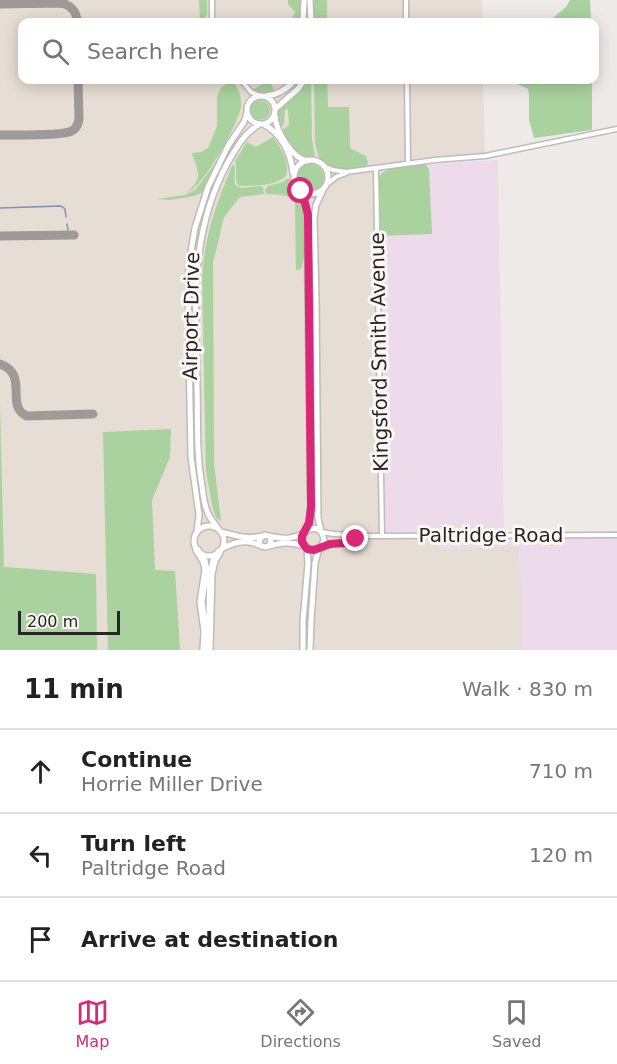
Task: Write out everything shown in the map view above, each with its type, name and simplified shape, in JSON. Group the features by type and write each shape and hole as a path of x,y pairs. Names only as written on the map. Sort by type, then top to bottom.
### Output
{"highway":[{"path":"197,550 204,561 206,570 201,602 204,650"},
{"path":"209,650 211,574 220,550"}],"main road":[{"path":"303,18 304,0"},
{"path":"310,0 310,18"},
{"path":"292,84 278,94 255,97 248,103 247,113 252,121 274,132 287,150 292,162 295,184 306,207 311,496 310,518 302,539 309,564 303,621 303,650"},
{"path":"261,124 269,121 301,84"},
{"path":"262,96 272,101 275,122 298,158 314,161 323,166 328,177 316,205 314,218 318,518 324,541 315,563 310,650"},
{"name":"Airport Drive","path":"197,532 199,515 191,457 189,263 195,228 204,197 218,165 247,113"},
{"name":"Airport Drive","path":"219,530 206,510 200,473 197,391 197,264 204,225 216,187 240,142 261,124"},
{"path":"294,177 298,167 308,161"},
{"path":"298,189 310,194 325,187"},
{"path":"321,531 313,528 292,538 266,535 242,538 212,526 206,526 197,532 194,541 197,550 207,555 213,555 237,542 251,542 266,547 278,543 290,543 314,550 321,547"},
{"path":"219,530 224,541 220,550"},
{"path":"261,546 259,540 262,536"},
{"path":"269,546 272,541 270,537"}],"street":[{"path":"212,0 212,18"},
{"path":"405,0 406,18"},
{"path":"244,84 251,92 262,96"},
{"path":"407,84 408,163"},
{"path":"323,166 340,172 444,158 485,156 617,129"},
{"name":"Kingsford Smith Avenue","path":"376,168 382,536"},
{"path":"325,187 339,176 352,171"},
{"name":"Paltridge Road","path":"321,531 365,536 617,535"},
{"name":"Paltridge Road","path":"321,547 334,543 346,543 365,536"}],"shaded area":[{"path":"0,0 482,0 482,18 18,18 18,84 483,84 485,156 376,169 382,535 438,536 439,549 518,547 522,650 0,650"},
{"path":"498,160 504,532 617,531 617,650 522,650 521,590 460,548 439,549 438,536 382,536 376,168"}],"green space":[{"path":"199,0 207,0 207,15 200,18"},
{"path":"288,0 300,0 301,18 292,18 295,12 288,4"},
{"path":"312,0 327,0 327,18 313,18"},
{"path":"570,0 590,0 591,18 553,18 566,7"},
{"path":"226,84 234,84 240,94 241,107 227,141 202,180 187,193 198,178 198,170 192,153 208,148 217,126 217,96"},
{"path":"263,84 271,84 275,92 264,95 252,90"},
{"path":"304,84 311,84 312,140 315,156 313,159 299,156 281,131 289,125 288,109 285,110 284,124 280,128 276,114 281,106 299,92"},
{"path":"314,84 327,84 328,107 349,107 350,148 366,156 368,163 366,167 332,168 321,159 315,141"},
{"path":"516,84 592,84 592,130 534,138 529,120 528,89"},
{"path":"260,100 267,103 270,110 267,117 260,120 253,117 250,110 253,103"},
{"path":"238,124 240,125 218,159 202,193 169,200 158,199 185,195 195,190 214,165"},
{"path":"273,137 286,160 286,176 270,184 238,185 235,161 247,142 256,147"},
{"path":"422,163 429,169 432,234 379,236 377,179 385,171"},
{"path":"233,164 236,186 241,188 261,186 264,194 240,197 224,217 213,263 214,464 221,521 216,518 212,505 206,471 202,278 205,248 212,220"},
{"path":"310,164 320,168 324,178 320,188 310,192 300,188 296,178 300,168"},
{"path":"289,178 292,190 299,197 303,207 305,252 301,269 296,270 295,203 286,196 266,194 265,190 268,186"},
{"path":"0,402 4,567 96,574 97,650 0,650"},
{"path":"171,429 170,457 152,500 155,570 175,571 180,650 108,650 103,432"}],"waterway":[{"path":"0,208 61,206 65,209 66,217"},
{"path":"67,224 68,230"}],"taxiway":[{"path":"0,4 61,3 68,5 76,18"},
{"path":"0,135 67,133 74,130 79,119 78,84"},
{"path":"0,236 74,235"},
{"path":"0,364 14,375 17,405 20,411 27,416 93,414"}],"route":[{"path":"301,191 298,189 308,215 311,438 311,507 308,528 302,536 302,542 307,549 314,550 356,539"}]}
